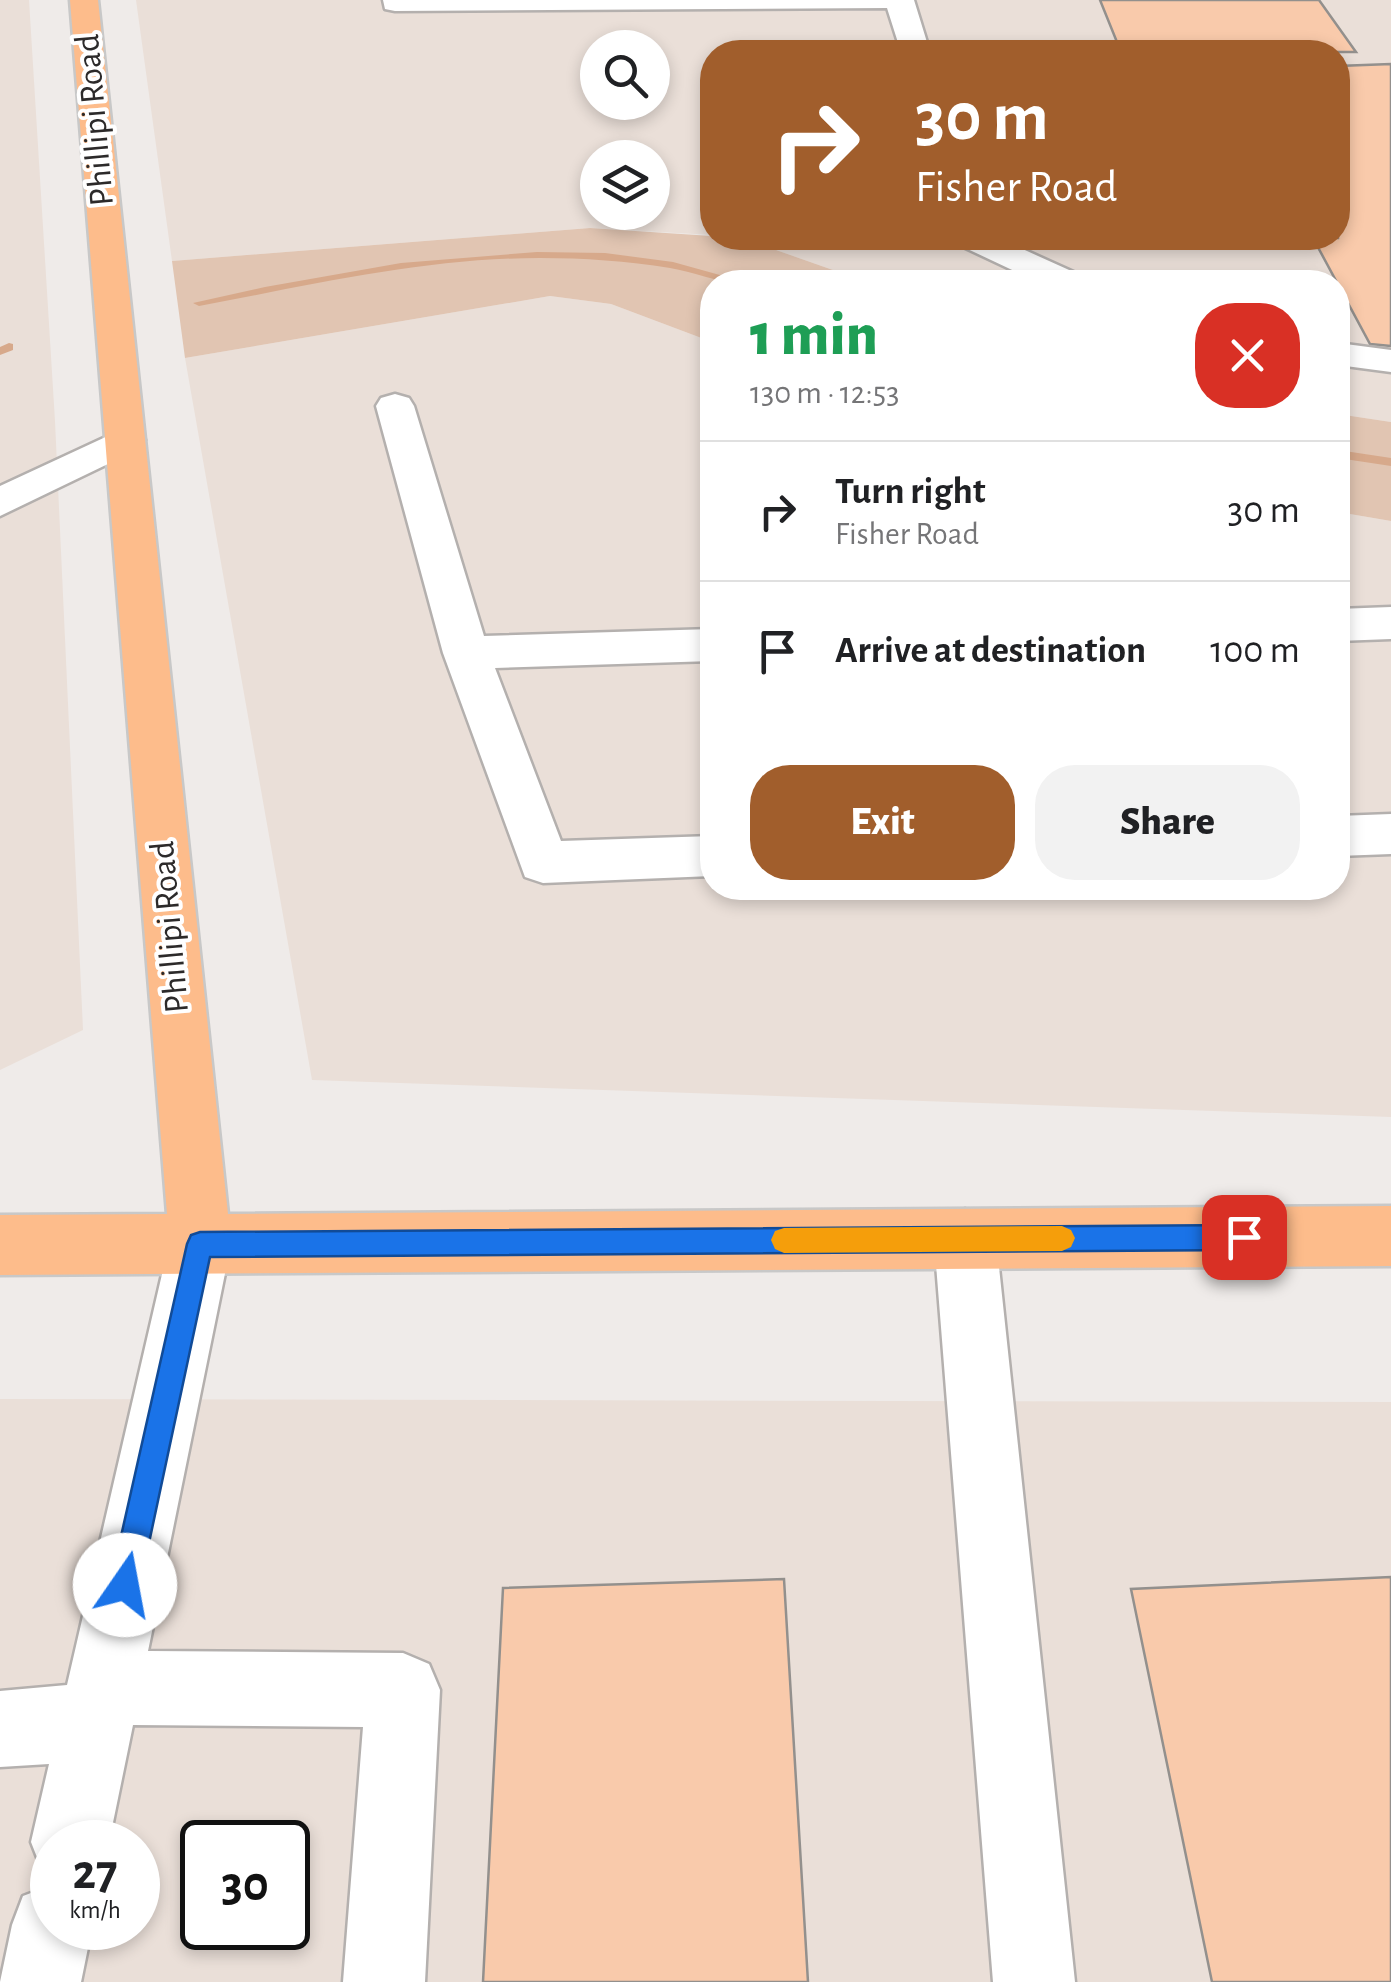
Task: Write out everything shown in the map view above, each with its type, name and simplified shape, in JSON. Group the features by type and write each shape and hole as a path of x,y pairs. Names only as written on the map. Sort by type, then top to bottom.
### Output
{"main road":[{"name":"Phillipi Road","path":"84,0 200,1244"},
{"path":"0,1245 1391,1236"}],"street":[{"path":"394,3 899,0 911,40"},
{"path":"996,250 1039,270"},
{"path":"1350,356 1391,361"},
{"path":"396,406 466,653 543,862 700,856"},
{"path":"0,503 125,440"},
{"path":"1350,625 1391,623"},
{"path":"466,653 700,645"},
{"path":"1350,836 1391,834"},
{"path":"965,1239 1034,1982"},
{"name":"Phillipi Road","path":"75,1820 200,1244"},
{"path":"0,1729 99,1706 403,1690 384,1982"},
{"path":"40,1982 47,1950"}],"shaded area":[{"path":"0,0 29,0 55,421 83,1030 0,1070"},
{"path":"136,0 1391,0 1391,422 1350,416 1350,270 833,270 776,250 1350,250 1350,40 700,40 700,234 625,230 670,230 670,140 580,140 580,229 172,261"},
{"path":"580,229 700,235 700,250 776,250 833,270 700,270 700,337 611,304 550,296 185,358 172,261"},
{"path":"550,296 611,304 700,337 700,900 1350,900 1350,514 1391,521 1391,1117 312,1080 185,358"},
{"path":"1350,416 1391,422 1391,521 1350,514"},
{"path":"0,1399 1391,1402 1391,1982 0,1982"}],"building":[{"path":"1100,0 1319,0 1347,40 1116,40"},
{"path":"1391,64 1391,346 1370,344 1350,307 1350,270 1330,270 1319,250 1350,250 1350,66"},
{"path":"1391,1577 1391,1982 1212,1982 1131,1589"},
{"path":"784,1579 808,1982 483,1982 503,1588"}],"waterway":[{"path":"199,303 333,278 469,259 605,257 700,272"},
{"path":"0,351 9,347"},
{"path":"1350,456 1391,462"}],"slow traffic":[{"path":"784,1240 1062,1238"}],"route":[{"path":"125,1585 200,1244 1244,1237"}]}
